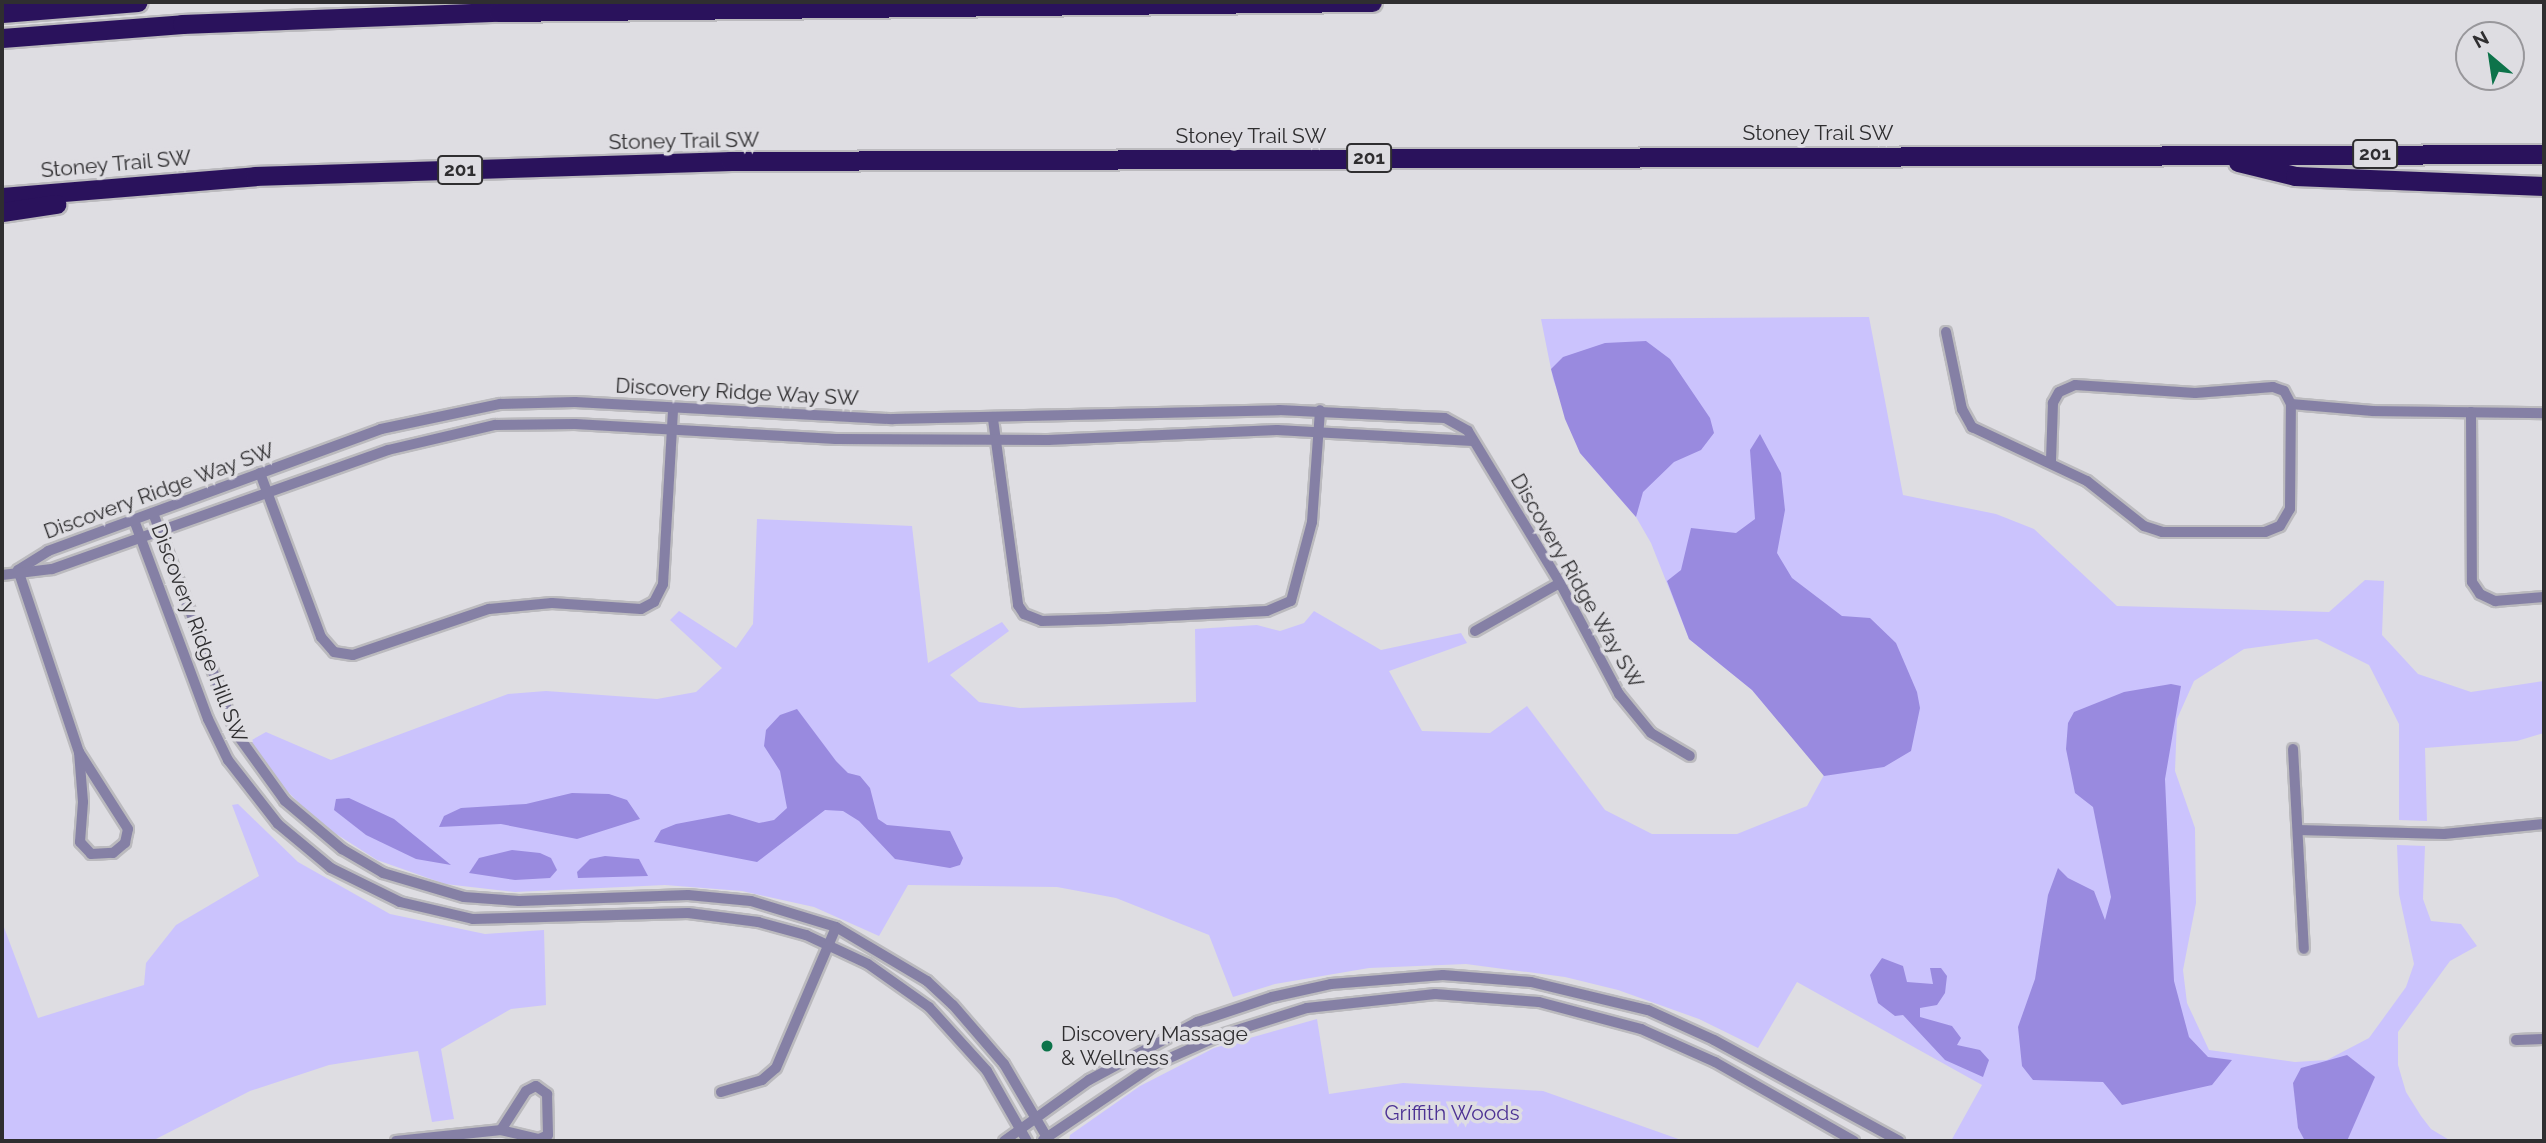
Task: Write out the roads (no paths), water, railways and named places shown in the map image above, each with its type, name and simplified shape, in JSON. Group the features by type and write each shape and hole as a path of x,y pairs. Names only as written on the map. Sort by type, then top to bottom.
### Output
{"highway":[{"path":"2,13 138,2"},
{"path":"428,2 498,12"},
{"path":"2,38 182,24 498,12 1372,2"},
{"name":"Stoney Trail SW","path":"2,197 191,180 730,161 2544,154"},
{"path":"2206,155 2295,176 2544,186"},
{"path":"2,212 152,195 191,180"}],"street":[{"path":"1946,332 1962,409 1972,427 2051,461 2087,481 2153,530 2271,531 2284,522 2290,509 2291,404 2284,391 2273,387 2195,393 2075,385 2059,393 2053,403 2051,461"},
{"name":"Discovery Ridge Way SW","path":"2,575 18,570 48,551 260,473 382,429 462,409 548,401 837,417 993,419 1320,410 1445,418 1464,426 1474,441 1560,583 1627,706 1651,733 1690,756"},
{"path":"2291,404 2544,413"},
{"path":"462,409 466,430"},
{"path":"260,473 321,637 334,652 353,655 489,609 552,603 633,609 649,605 663,584 673,409"},
{"path":"993,419 1018,605 1024,614 1042,621 1266,611 1292,601 1312,522 1320,410"},
{"path":"2471,412 2472,582 2480,594 2495,601 2544,597"},
{"path":"1158,414 1159,436"},
{"path":"836,439 837,417"},
{"name":"Discovery Ridge Way SW","path":"18,570 52,569 161,533 388,450 466,430 549,423 836,439 996,441 1319,431 1474,441"},
{"name":"Discovery Ridge Hill SW","path":"153,513 236,733 264,777 307,824 362,862 414,885 464,897 547,900 688,895 751,901 836,927 927,981 987,1042 1038,1117 1046,1140"},
{"name":"Discovery Ridge Hill SW","path":"134,520 215,735 251,794 295,840 331,868 400,902 473,919 548,920 688,913 758,922 829,944 868,964 916,997 973,1053 1027,1141"},
{"path":"18,570 79,752 128,829 125,843 113,853 91,854 80,842 83,802 79,752"},
{"path":"1475,631 1560,583"},
{"path":"2293,749 2304,949"},
{"path":"2298,830 2444,834 2544,824"},
{"path":"688,895 688,913"},
{"path":"547,900 548,920"},
{"path":"721,1092 762,1080 776,1068 836,927"},
{"path":"1004,1141 1089,1080 1197,1022 1331,984 1407,975 1481,976 1577,990 1648,1010 1792,1082 1899,1141"},
{"path":"1480,995 1481,976"},
{"path":"916,997 927,981"},
{"path":"1046,1140 1154,1065 1205,1041 1307,1007 1383,996 1480,995 1584,1011 1641,1029 1716,1062 1854,1141"},
{"path":"1641,1029 1648,1010"},
{"path":"1197,1022 1205,1041"},
{"path":"2516,1040 2544,1039"},
{"path":"1782,1100 1792,1082"},
{"path":"396,1141 459,1138 502,1130 539,1139 548,1135 547,1094 543,1088 529,1088 502,1130"}],"place":[{"name":"Discovery Massage & Wellness","path":"1047,1046"}],"park label":[{"name":"Griffith Woods","path":"1452,1113"}]}
